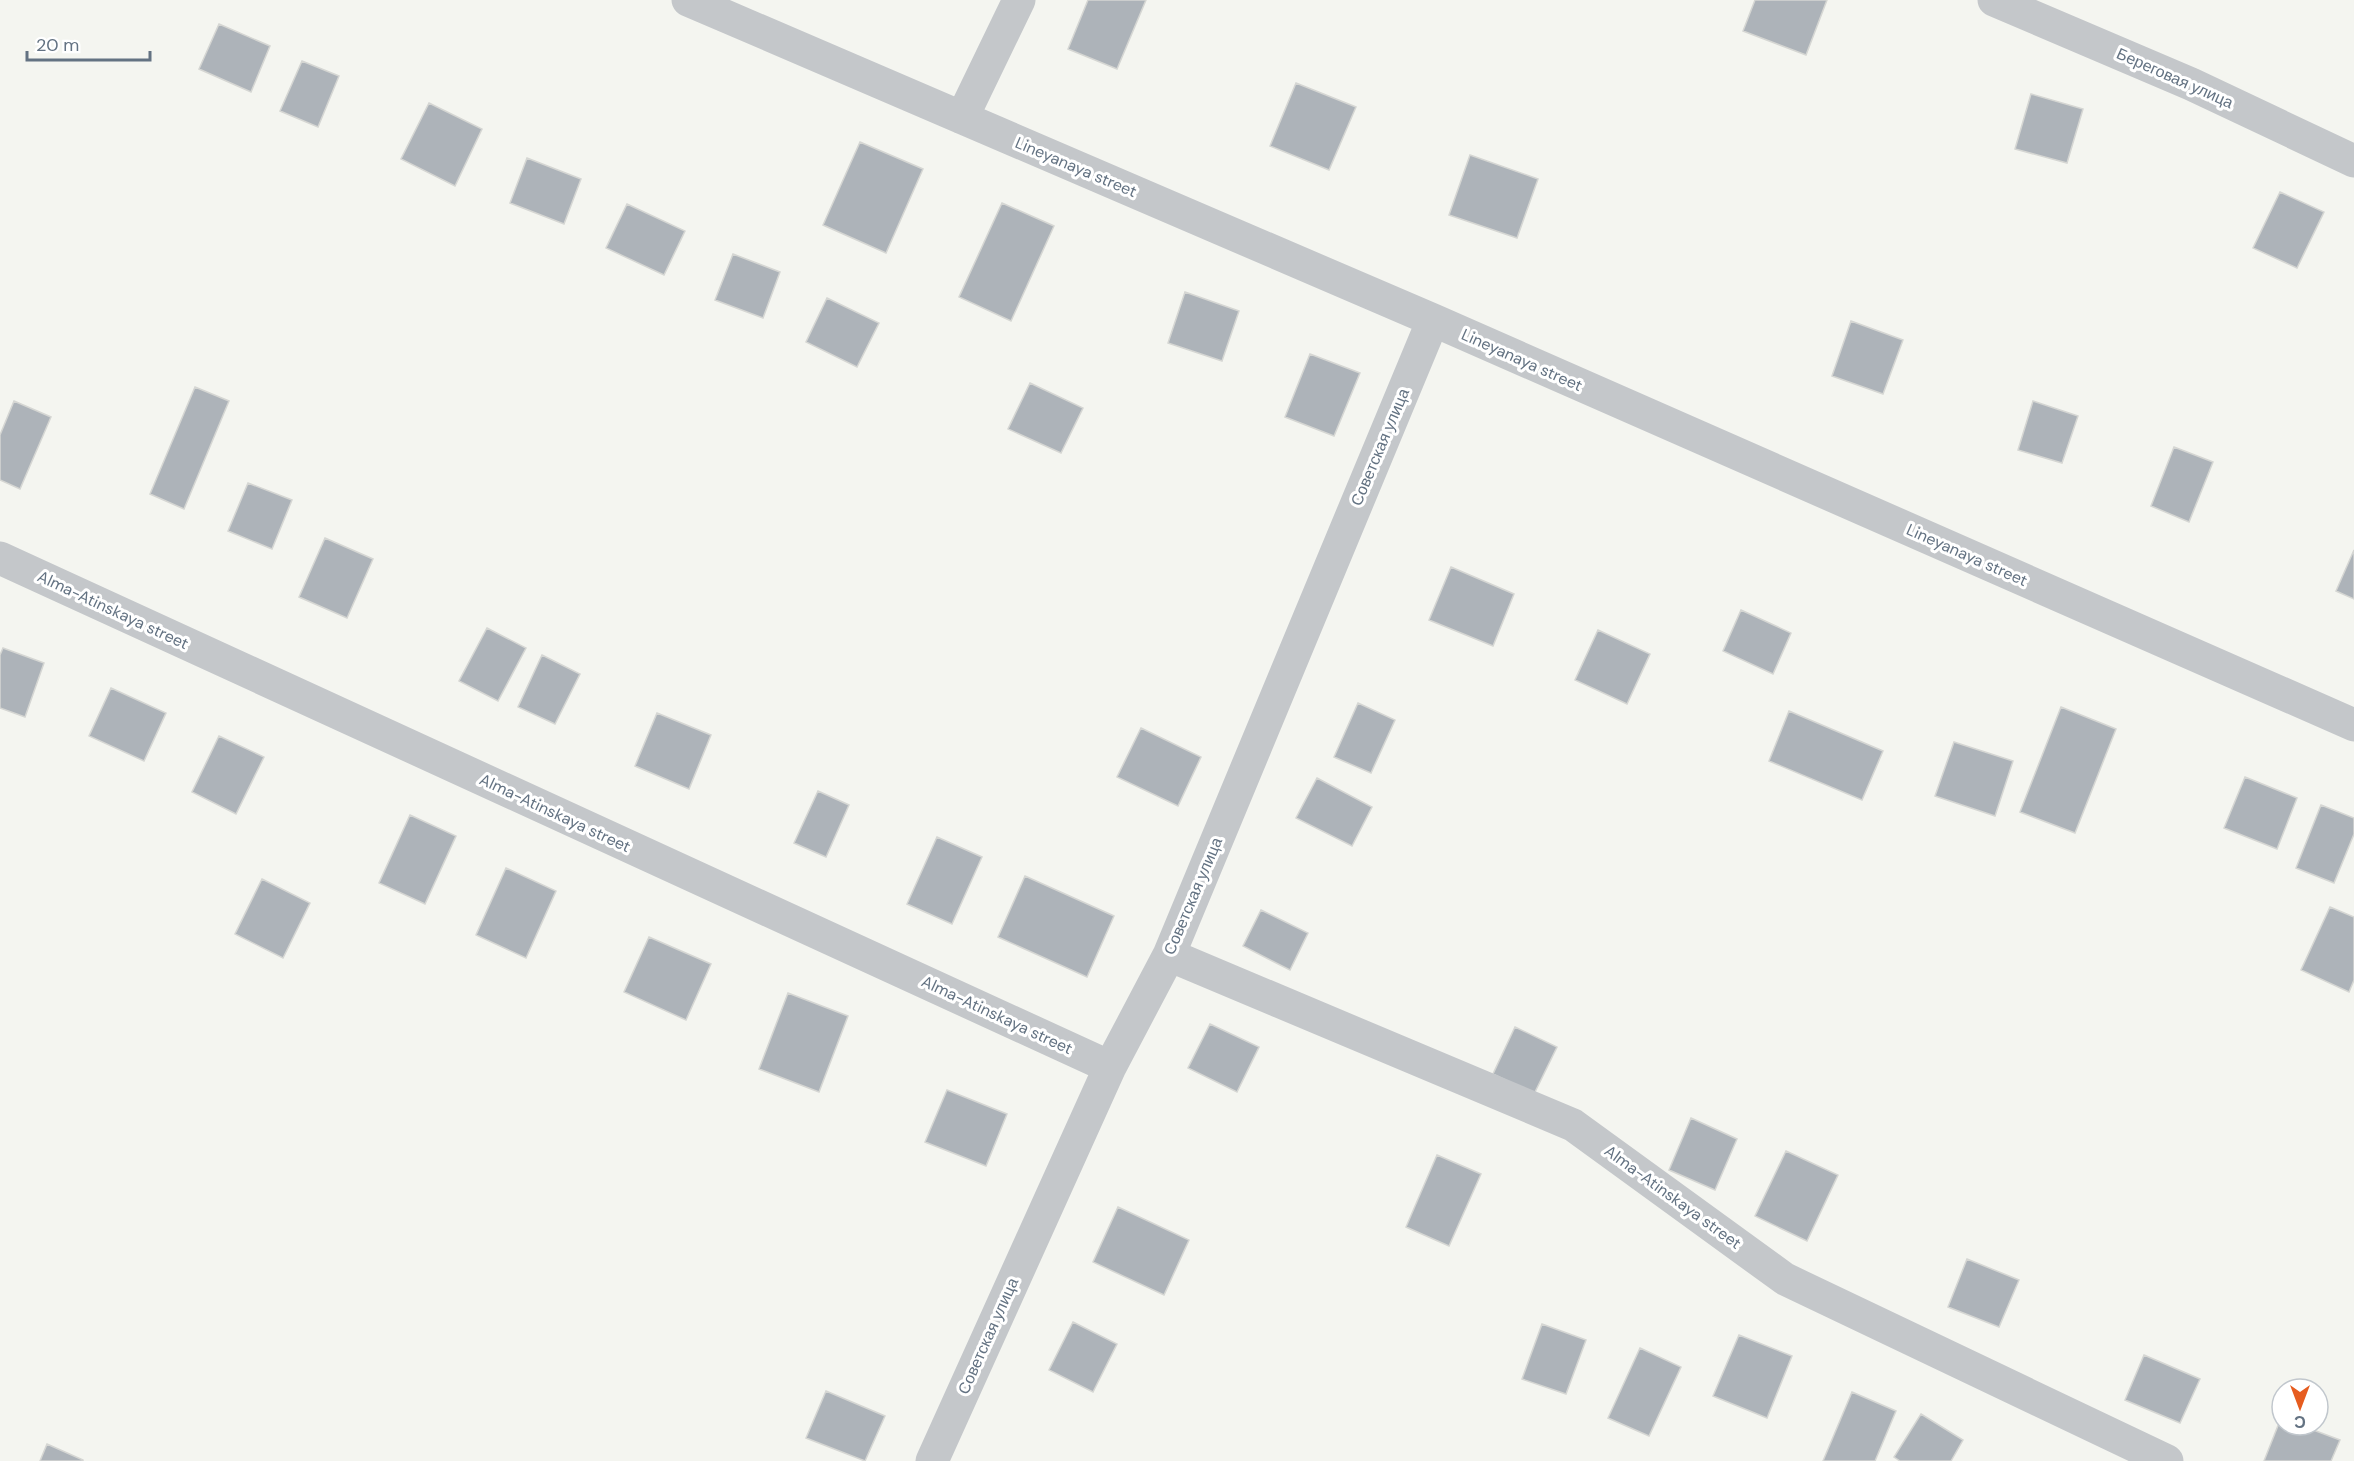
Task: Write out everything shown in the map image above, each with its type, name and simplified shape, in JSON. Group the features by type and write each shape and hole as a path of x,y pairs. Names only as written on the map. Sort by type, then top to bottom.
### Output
{"street":[{"name":"Lineyanaya street","path":"688,0 1433,320 2354,725"},
{"path":"962,118 1019,0"},
{"name":"Береговая улица","path":"1994,0 2191,84 2354,161"},
{"name":"Советская улица","path":"932,1461 1110,1067 1169,955 1433,320"},
{"name":"Alma-Atinskaya street","path":"0,558 1110,1067"},
{"name":"Alma-Atinskaya street","path":"1169,955 1573,1125 1785,1279 2167,1461"}],"building":[{"path":"1088,0 1146,0 1117,69 1068,49"},
{"path":"1755,0 1827,0 1806,55 1743,31"},
{"path":"219,24 270,46 251,92 199,69"},
{"path":"302,61 339,76 318,127 280,111"},
{"path":"1296,83 1356,107 1329,170 1270,146"},
{"path":"2031,94 2083,109 2067,163 2015,149"},
{"path":"429,103 482,129 455,186 401,159"},
{"path":"860,142 923,169 886,253 823,225"},
{"path":"1470,155 1538,179 1517,238 1449,215"},
{"path":"527,158 581,179 564,224 510,203"},
{"path":"2280,192 2324,212 2297,268 2253,248"},
{"path":"1002,203 1054,226 1011,321 959,297"},
{"path":"627,204 685,231 664,275 606,248"},
{"path":"733,254 780,272 763,318 715,300"},
{"path":"1185,292 1239,311 1222,361 1168,343"},
{"path":"827,298 879,323 857,367 806,342"},
{"path":"1851,321 1903,340 1883,394 1832,376"},
{"path":"1310,354 1360,373 1334,436 1285,417"},
{"path":"1030,383 1083,408 1061,453 1008,429"},
{"path":"195,387 229,401 184,509 150,494"},
{"path":"14,401 51,417 20,489 0,480 0,435"},
{"path":"2033,401 2078,416 2062,463 2018,450"},
{"path":"2174,447 2213,462 2189,522 2151,506"},
{"path":"248,483 292,500 272,549 228,531"},
{"path":"325,538 373,559 347,618 299,597"},
{"path":"2354,550 2354,599 2336,591"},
{"path":"1451,567 1514,594 1493,646 1429,620"},
{"path":"1741,610 1791,633 1773,674 1723,651"},
{"path":"487,628 526,648 498,701 459,681"},
{"path":"1598,630 1650,654 1627,704 1575,680"},
{"path":"3,648 44,663 25,717 0,708 0,655"},
{"path":"542,655 580,674 555,724 518,707"},
{"path":"111,688 166,713 144,761 89,736"},
{"path":"1358,703 1395,720 1371,773 1334,757"},
{"path":"2061,707 2116,729 2075,833 2020,812"},
{"path":"1789,711 1883,751 1862,800 1769,761"},
{"path":"657,713 711,735 689,789 635,766"},
{"path":"1141,728 1201,757 1178,806 1117,777"},
{"path":"219,736 264,757 236,814 192,792"},
{"path":"1954,742 2013,761 1995,816 1935,796"},
{"path":"2245,777 2297,798 2277,849 2224,828"},
{"path":"1317,778 1372,807 1352,846 1296,818"},
{"path":"818,791 849,805 826,857 794,843"},
{"path":"2321,805 2354,818 2354,834 2334,883 2296,868"},
{"path":"410,815 456,836 425,904 379,883"},
{"path":"937,837 982,857 952,924 907,904"},
{"path":"506,868 556,891 526,958 476,935"},
{"path":"1025,876 1114,916 1087,977 998,937"},
{"path":"262,879 310,903 283,958 235,934"},
{"path":"2330,907 2354,917 2354,980 2349,992 2301,970"},
{"path":"1261,910 1308,933 1290,970 1243,946"},
{"path":"649,937 711,964 686,1020 624,992"},
{"path":"788,993 848,1016 819,1092 759,1069"},
{"path":"1210,1024 1259,1047 1237,1092 1188,1068"},
{"path":"1515,1027 1557,1047 1534,1094 1493,1074"},
{"path":"947,1090 1007,1114 986,1166 925,1142"},
{"path":"1691,1118 1737,1139 1715,1190 1669,1170"},
{"path":"1786,1151 1838,1175 1807,1241 1755,1216"},
{"path":"1437,1155 1481,1174 1449,1246 1406,1227"},
{"path":"1118,1207 1189,1240 1164,1295 1093,1262"},
{"path":"1967,1259 2019,1280 1999,1327 1948,1307"},
{"path":"1073,1322 1117,1344 1093,1392 1049,1370"},
{"path":"1542,1324 1586,1340 1566,1394 1522,1379"},
{"path":"1739,1335 1792,1356 1767,1418 1713,1396"},
{"path":"1640,1348 1681,1367 1649,1436 1608,1418"},
{"path":"2144,1355 2200,1379 2180,1423 2125,1400"},
{"path":"826,1391 885,1416 865,1461 806,1438"},
{"path":"1852,1392 1896,1411 1875,1461 1823,1461"},
{"path":"1921,1414 1963,1440 1951,1461 1900,1461 1894,1457"},
{"path":"2330,1436 2340,1440 2331,1461 2264,1461 2273,1437"},
{"path":"47,1444 83,1460 83,1461 40,1461"}]}
